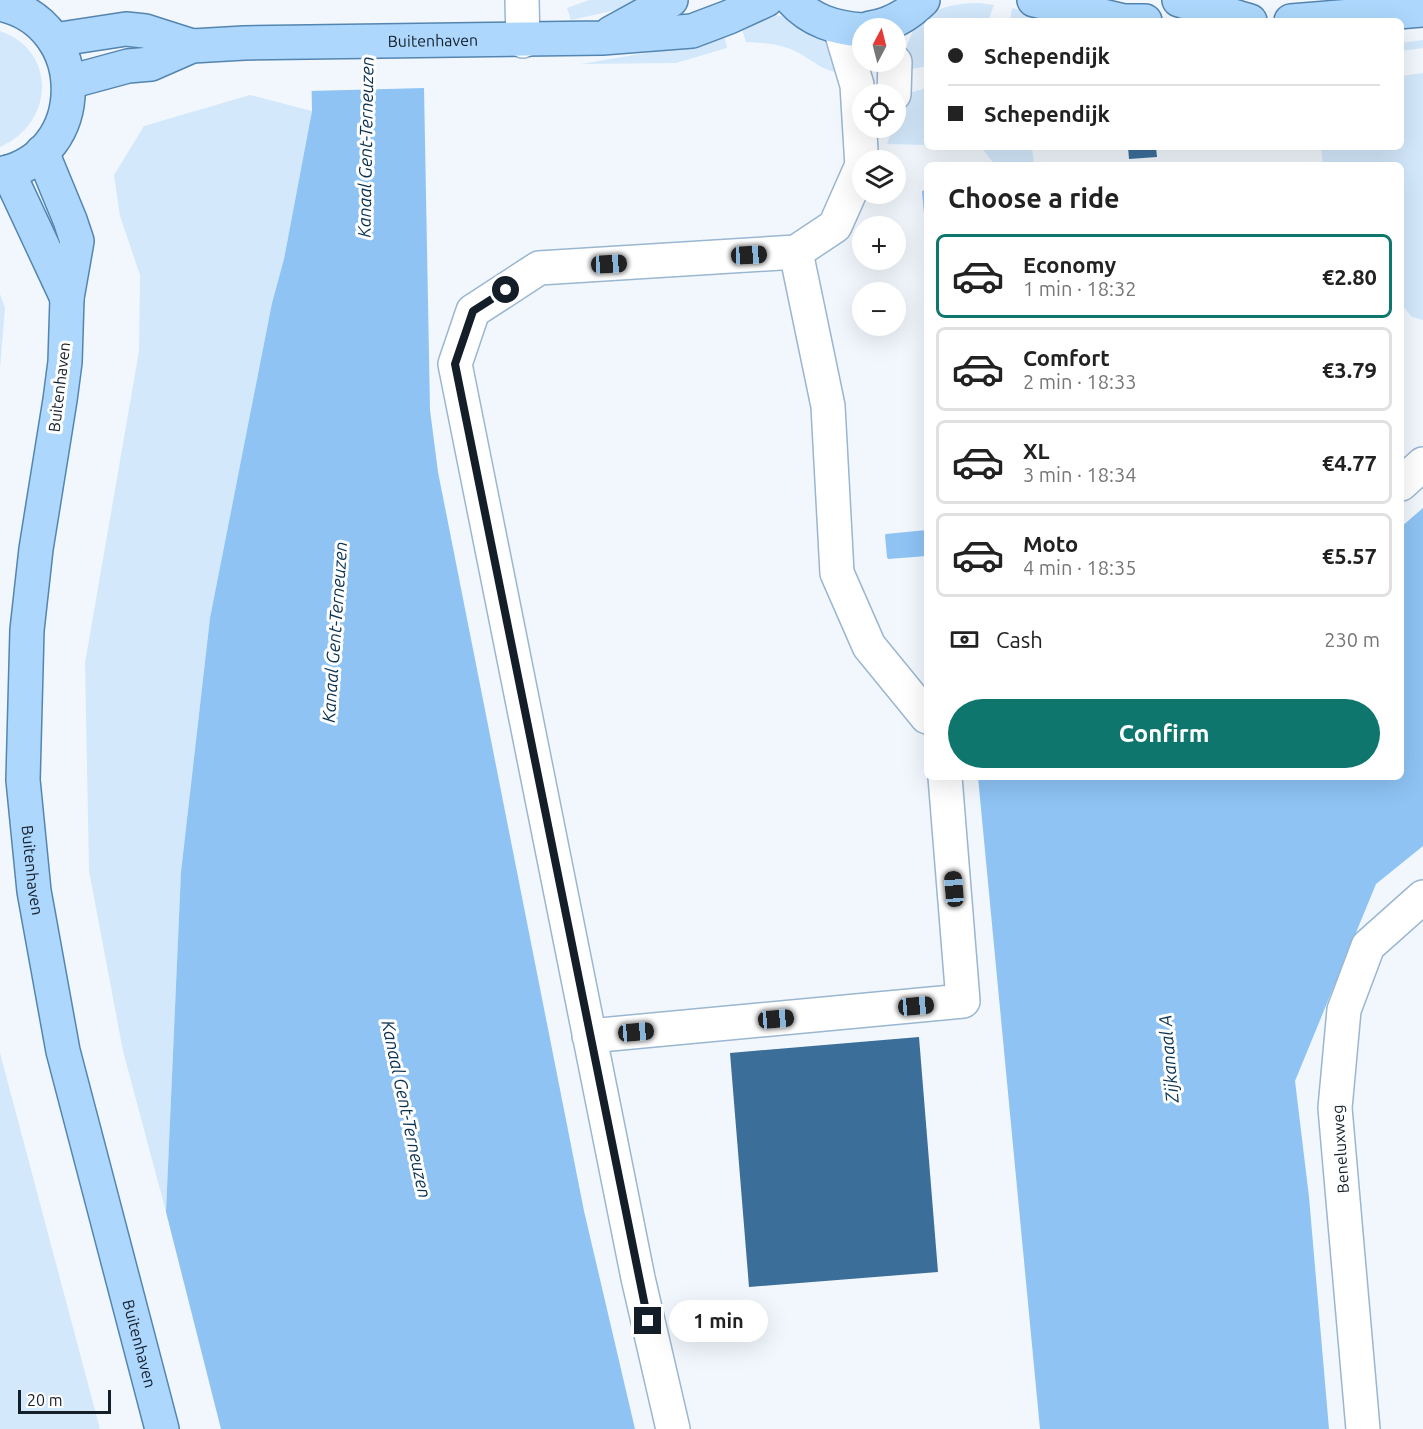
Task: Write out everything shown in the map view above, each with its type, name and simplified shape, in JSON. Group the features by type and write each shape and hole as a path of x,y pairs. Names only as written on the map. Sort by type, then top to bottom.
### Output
{"main road":[{"name":"Buitenhaven","path":"602,38 671,0"},
{"name":"Buitenhaven","path":"69,81 128,66 151,64 192,46 244,43 523,41 692,31 766,0"},
{"path":"792,0 819,21 852,28"},
{"path":"1034,0 1111,18"},
{"path":"1179,0 1240,18"},
{"path":"0,4 26,13 41,25 61,52 69,81 68,101 55,137 26,165 4,173"},
{"path":"1327,18 1423,10"},
{"name":"Buitenhaven","path":"54,40 126,29 145,31 192,46"},
{"name":"Buitenhaven","path":"42,152 70,220 76,241 67,298 62,390 38,538 27,630 23,780 33,891 63,1051 162,1429"},
{"name":"Buitenhaven","path":"4,173 67,298"}],"street":[{"path":"522,0 523,41"},
{"path":"857,72 861,150"},
{"path":"673,1429 638,1278 455,364 473,311 539,268 796,252 835,226 852,188"},
{"path":"796,252 828,406 837,573 869,646 924,713"},
{"path":"1404,481 1423,464"},
{"path":"589,1036 963,1001 945,780"},
{"name":"Beneluxweg","path":"1363,1429 1335,1108 1344,1010 1368,946 1423,897"}],"shaded area":[{"path":"589,0 643,0 621,9 571,20 567,8"},
{"path":"980,3 994,5 989,18 924,18 948,7"},
{"path":"1012,8 1053,18 1010,18"},
{"path":"770,15 795,19 817,30 831,45 844,72 825,69 785,47 746,42 740,23"},
{"path":"924,18 924,67 906,70 906,50 909,39"},
{"path":"723,30 727,48 676,63 581,64 663,50"},
{"path":"0,31 19,41 32,54 40,70 42,88 39,105 31,122 18,136 0,147"},
{"path":"1423,40 1423,48 1404,51 1404,43"},
{"path":"1423,73 1423,320 1412,317 1404,308 1404,162 1323,162 1321,150 1404,150 1404,76"},
{"path":"924,89 924,145 887,144 889,138 906,138 906,94"},
{"path":"250,95 312,111 210,618 181,872 166,1212 123,1051 89,871 85,663 139,351 140,275 120,216 114,175 144,126"},
{"path":"983,150 1032,150 1034,162 993,162"},
{"path":"0,294 5,308 0,368"},
{"path":"0,1053 100,1429 0,1429"}],"water":[{"name":"Kanaal Gent-Terneuzen","path":"310,0 424,88 430,410 438,472 584,1211 635,1429 221,1429 166,1212 181,872 210,618 312,111"},
{"path":"922,191 924,191 924,214"},
{"name":"Zijkanaal A","path":"1423,508 1423,846 1376,884 1295,1081 1309,1197 1329,1429 1040,1429 978,780 1404,780 1404,524"},
{"path":"924,530 924,556 888,559 886,534"}],"pier":[{"path":"307,0 423,0 425,88 309,91"}],"building":[{"path":"1128,150 1156,150 1157,157 1129,159"},
{"path":"919,1037 938,1272 749,1287 730,1053"}],"route":[{"path":"506,290 473,311 455,364 648,1321"}]}
